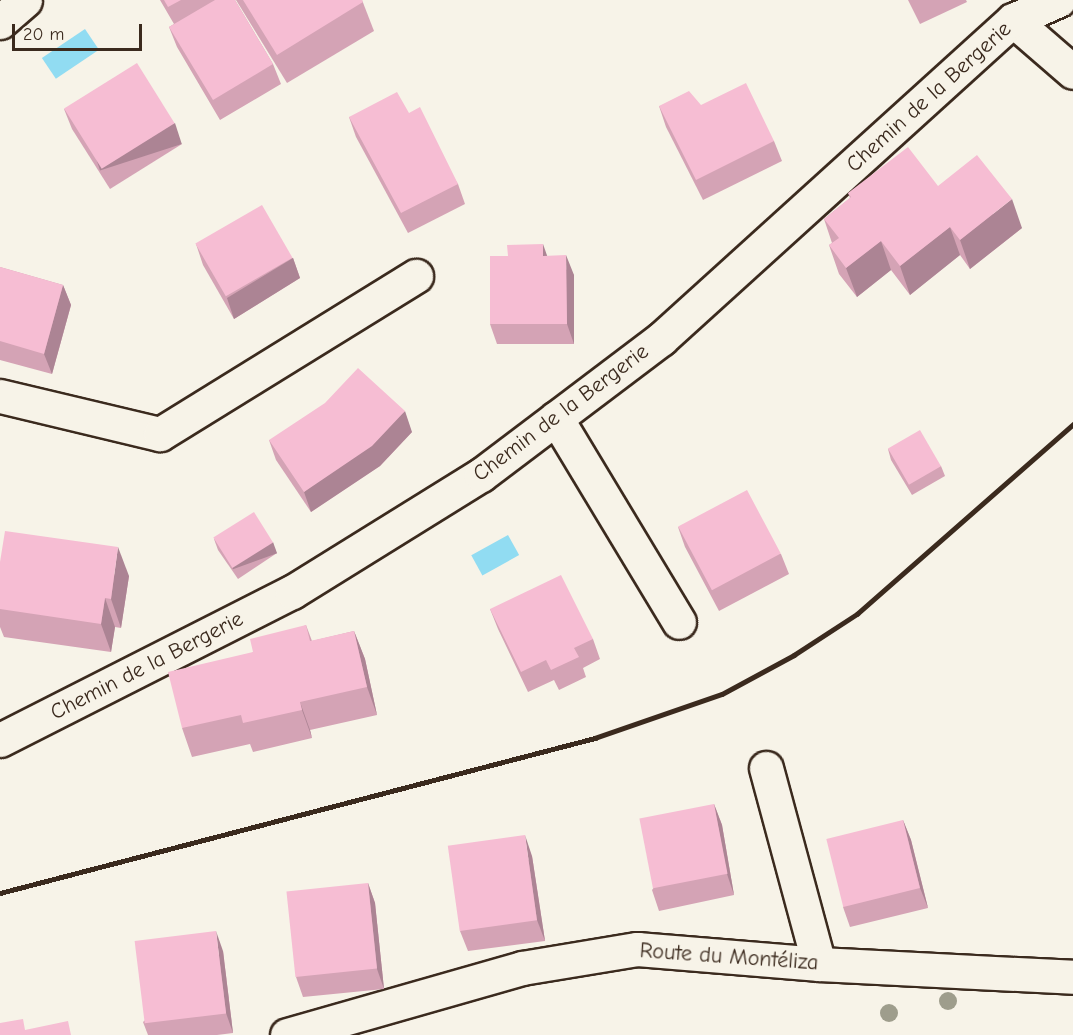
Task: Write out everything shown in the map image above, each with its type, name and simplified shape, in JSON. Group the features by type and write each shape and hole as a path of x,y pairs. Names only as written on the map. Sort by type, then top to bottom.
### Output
{"lane":[{"path":"0,20 25,0"},
{"name":"Chemin de la Bergerie","path":"0,740 292,592 481,475 661,339 1013,20 1059,0"},
{"path":"1013,20 1073,72"},
{"path":"0,396 160,434 416,276"},
{"path":"556,418 679,622"},
{"path":"766,768 819,964"},
{"name":"Route du Montéliza","path":"287,1035 522,968 637,949 819,964 1073,977"}],"water":[{"path":"85,29 99,50 56,79 42,58"},
{"path":"508,535 519,555 482,575 471,555"}],"building":[{"path":"164,0 181,0 168,7"},
{"path":"215,0 235,0 273,64 213,100 169,27"},
{"path":"243,0 362,0 363,2 277,55"},
{"path":"137,63 175,123 102,169 64,109"},
{"path":"746,83 774,141 696,180 659,106 689,91 701,105"},
{"path":"397,92 409,113 420,107 458,184 401,213 349,117"},
{"path":"908,147 938,186 977,155 1012,199 960,240 950,227 900,266 881,241 846,268 829,245 839,238 824,219 851,197 848,193"},
{"path":"262,205 292,258 226,296 195,244"},
{"path":"543,244 543,256 566,255 567,324 490,324 490,256 508,256 507,245"},
{"path":"0,267 63,285 44,354 0,341"},
{"path":"358,368 405,411 372,446 304,492 269,440 325,403"},
{"path":"920,430 941,466 909,485 888,448"},
{"path":"747,490 781,554 712,590 678,527"},
{"path":"254,512 273,543 232,568 213,537"},
{"path":"5,531 118,547 111,599 105,598 101,624 0,609 0,562"},
{"path":"561,575 593,639 574,648 579,657 551,670 546,660 521,672 490,609"},
{"path":"306,625 310,641 354,631 367,687 300,702 302,710 243,723 241,715 182,728 168,672 253,652 250,639"},
{"path":"714,804 728,874 653,888 639,819"},
{"path":"903,820 920,888 843,907 826,839"},
{"path":"525,835 537,920 460,931 448,846"},
{"path":"368,883 377,969 295,977 286,892"},
{"path":"216,931 226,1013 145,1023 135,941"},
{"path":"23,1019 25,1030 68,1021 71,1035 0,1035 0,1023"}],"railway":[{"path":"0,893 595,738 722,694 794,655 857,614 1073,424"}]}
